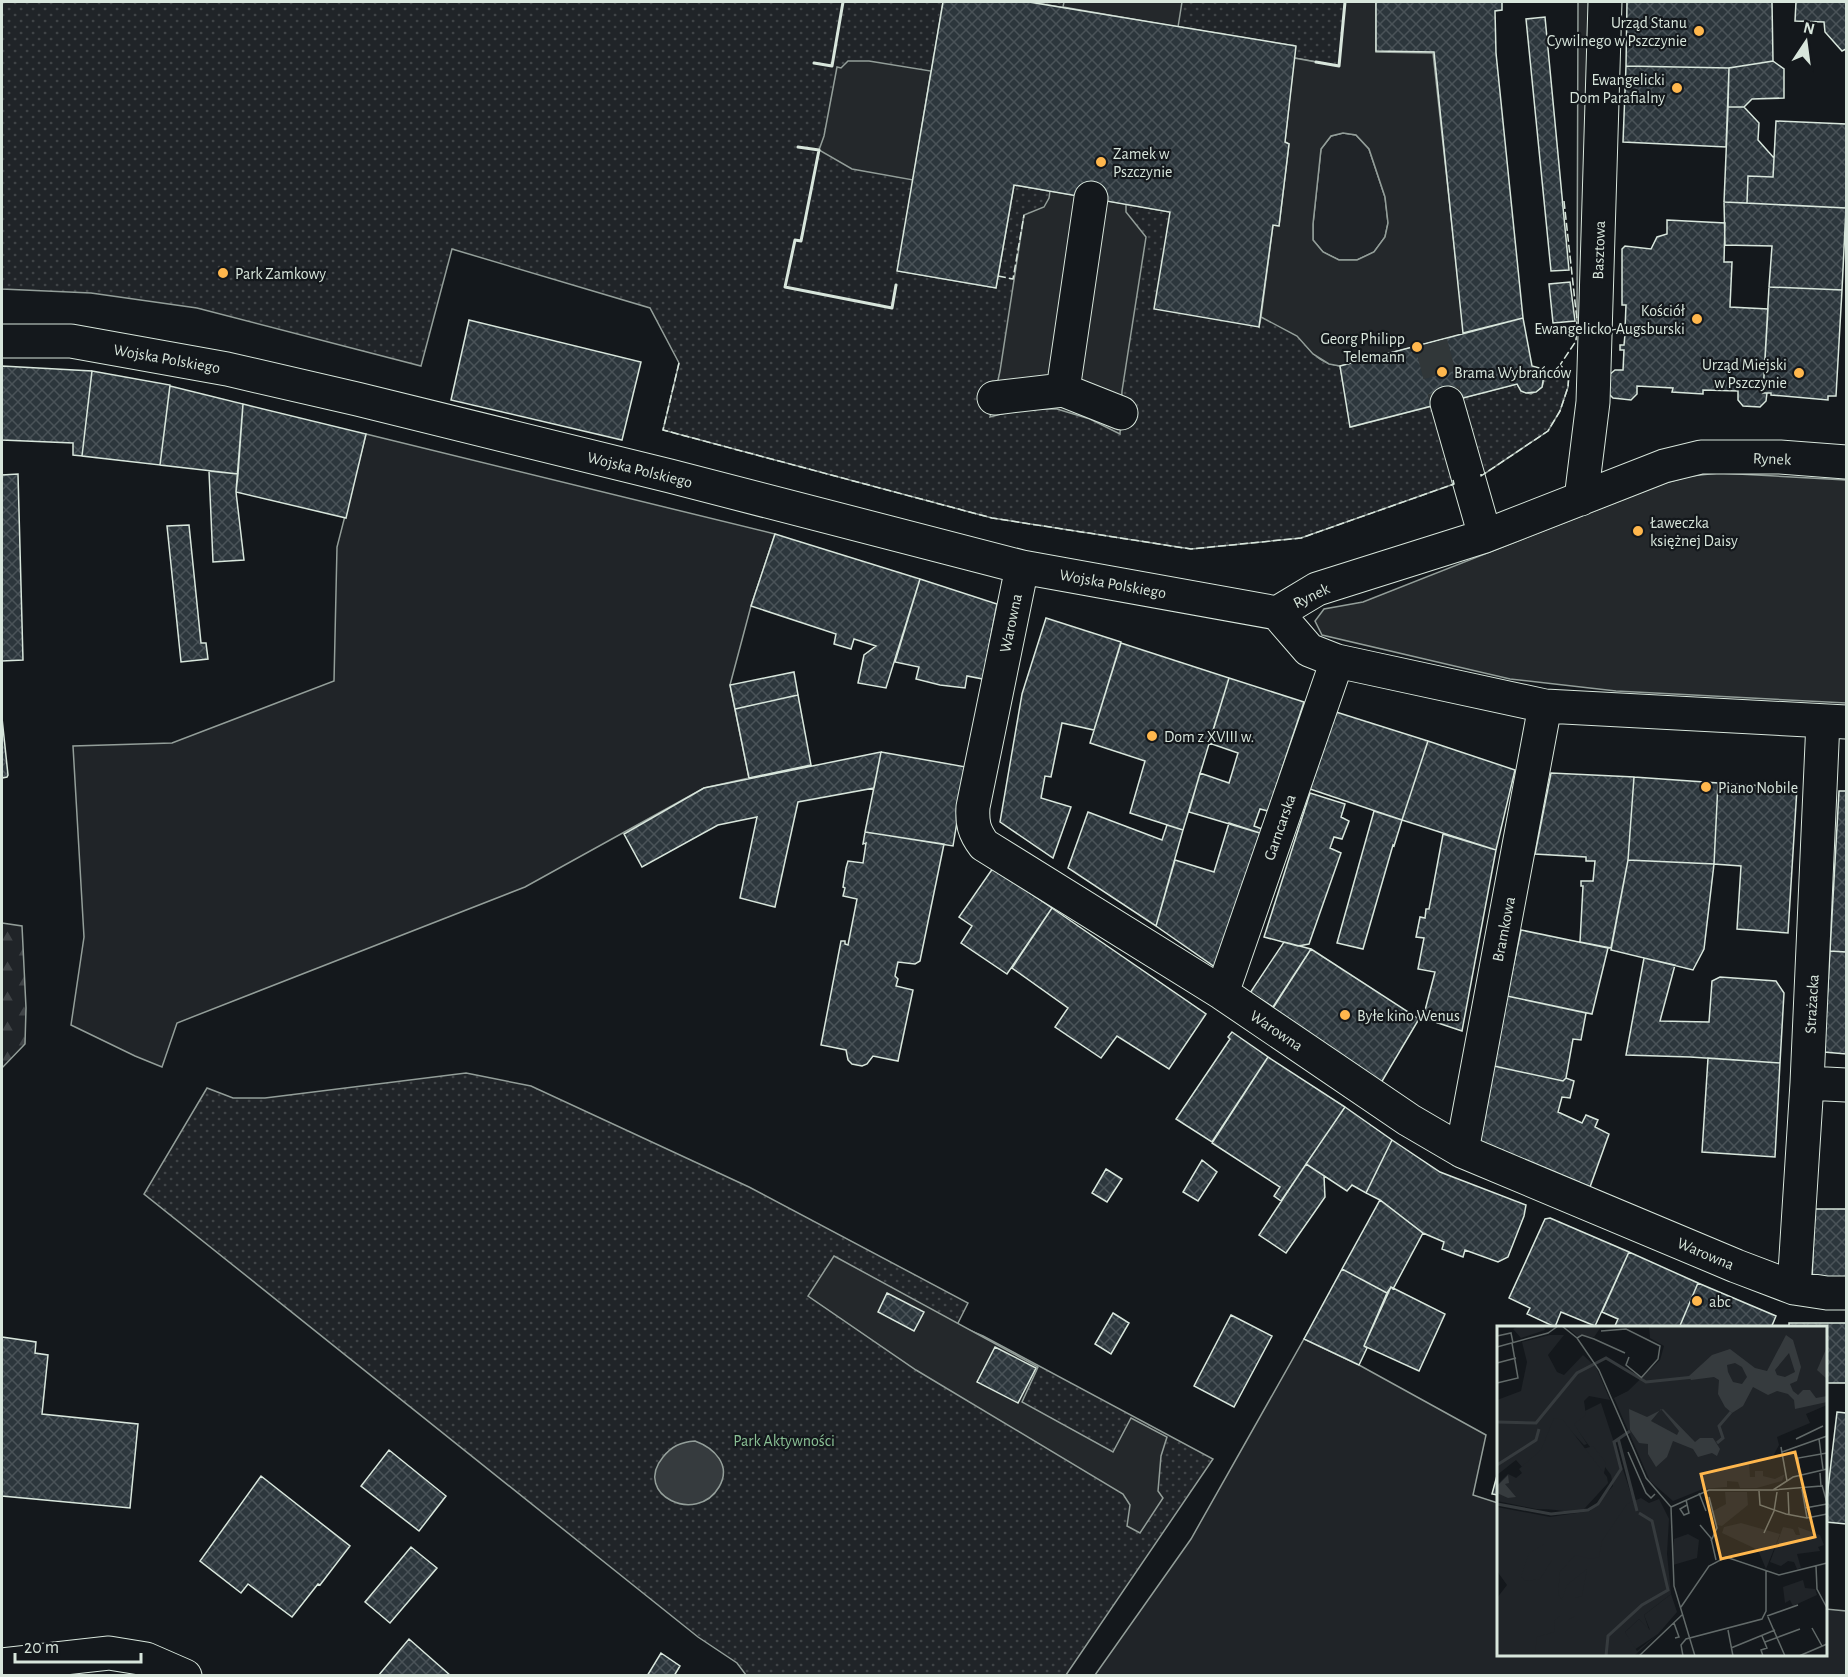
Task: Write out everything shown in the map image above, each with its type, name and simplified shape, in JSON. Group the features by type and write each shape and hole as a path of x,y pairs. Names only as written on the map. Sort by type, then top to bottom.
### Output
{"street":[{"name":"Basztowa","path":"1581,499 1593,402 1605,2"},
{"path":"1063,390 1091,198"},
{"name":"Wojska Polskiego","path":"2,340 71,341 227,369 670,476 1022,567 1277,613"},
{"path":"994,398 1063,390 1121,413"},
{"path":"1447,403 1485,536"},
{"name":"Rynek","path":"1835,721 1545,706 1337,661 1309,650 1277,613 1317,589 1485,536 1664,466 1701,457 1780,457 1846,462"},
{"name":"Warowna","path":"1022,567 973,807 972,824 984,845 1222,993 1409,1120 1462,1151 1794,1288 1827,1293 1846,1293"},
{"name":"Garncarska","path":"1222,993 1337,661"},
{"name":"Bramkowa","path":"1462,1151 1545,706"},
{"name":"Strażacka","path":"1794,1288 1807,1083 1835,721"},
{"path":"1807,1083 1846,1084"},
{"path":"2,1665 109,1653 146,1659 185,1676"}],"green space":[{"name":"Park Zamkowy","path":"2,2 943,2 898,271 996,288 1014,185 1170,212 1259,327 1261,317 1264,317 1294,333 1320,359 1340,366 1351,427 1517,384 1521,391 1531,394 1542,387 1544,380 1542,371 1569,373 1568,387 1560,411 1548,431 1481,476 1301,538 1191,549 992,518 663,430 679,363 650,308 452,249 421,366 197,308 91,293 2,289"},
{"path":"1030,2 1376,2 1341,45 1339,66 1294,58 1295,46"},
{"path":"1343,133 1356,135 1369,149 1385,197 1388,223 1385,237 1374,252 1357,260 1339,260 1323,252 1313,240 1321,149 1331,136"},
{"path":"366,434 775,534 751,606 730,685 749,778 704,788 525,887 177,1023 162,1067 71,1025 84,937 73,746 172,743 334,681 337,547"},
{"path":"2,923 22,926 26,1008 25,1044 2,1068"},
{"name":"Park Aktywności","path":"466,1073 531,1086 749,1187 968,1303 957,1325 983,1336 1213,1459 1066,1675 746,1675 737,1663 698,1637 144,1194 207,1088 233,1098 265,1098"},
{"path":"1304,1339 1359,1365 1486,1435 1473,1495 1497,1503 1497,1656 1827,1656 1827,1609 1846,1611 1846,1675 1095,1675 1191,1539"}],"shaded area":[{"path":"1064,2 1182,2 1178,27 1063,7"},
{"path":"1345,2 1376,2 1376,52 1433,53 1464,334 1340,366 1329,364 1313,354 1297,336 1261,317 1273,225 1279,226 1289,144 1285,142 1294,58 1339,66","holes":["1343,133 1356,135 1369,149 1385,197 1388,223 1385,237 1374,252 1357,260 1339,260 1323,252 1313,240 1321,149 1331,136"]},
{"path":"1578,2 1605,2 1596,320 1577,320"},
{"path":"848,61 869,61 931,71 913,180 852,169 819,150 824,136 837,67 841,68"},
{"path":"1050,191 1126,204 1126,212 1146,237 1122,391 1120,434 1090,419 1057,409 1021,409 990,417 1000,371 1024,215 1044,207"},
{"path":"1719,473 1846,480 1846,703 1616,691 1510,679 1322,635 1315,621 1324,609 1363,602 1665,483 1691,476"},
{"path":"834,1256 1038,1367 1022,1402 1113,1452 1131,1418 1167,1437 1161,1456 1158,1491 1163,1498 1140,1533 1127,1526 1130,1505 1123,1494 916,1370 808,1296"},
{"path":"695,1441 709,1448 719,1458 723,1472 722,1479 719,1487 709,1498 697,1504 683,1504 661,1493 656,1483 656,1471 663,1457 673,1447"}],"building":[{"name":"Zamek w Pszczynie","path":"943,2 1029,2 1296,46 1285,142 1289,144 1279,226 1273,225 1259,327 1154,309 1170,212 1014,185 996,288 897,271"},
{"path":"1376,2 1502,2 1502,10 1495,11 1496,53 1523,318 1463,333 1434,52 1376,51"},
{"name":"Urząd Stanu Cywilnego w Pszczynie","path":"1627,2 1772,2 1773,61 1729,68 1626,66"},
{"path":"1796,2 1846,2 1846,49 1842,51 1825,32 1824,22 1795,21"},
{"path":"1545,17 1569,270 1551,271 1526,19"},
{"path":"1773,61 1784,69 1784,98 1752,99 1744,107 1728,107 1729,68"},
{"name":"Ewangelicki Dom Parafialny","path":"1626,66 1729,68 1726,147 1623,142"},
{"path":"1728,107 1744,107 1759,123 1758,140 1774,158 1773,177 1748,176 1747,203 1724,202"},
{"path":"1776,121 1846,124 1846,208 1747,203 1748,176 1773,177"},
{"path":"1724,202 1846,208 1842,290 1769,287 1772,246 1725,245"},
{"name":"Kościół Ewangelicko-Augsburski","path":"1667,220 1725,223 1724,262 1732,262 1730,307 1768,309 1763,393 1767,393 1766,401 1760,407 1743,406 1738,400 1738,391 1703,390 1703,394 1672,392 1673,388 1637,386 1637,394 1631,400 1613,398 1608,393 1609,375 1615,370 1623,370 1624,350 1620,350 1620,345 1624,345 1625,334 1621,333 1621,329 1625,329 1626,305 1622,305 1622,249 1625,246 1651,249 1657,237 1667,234"},
{"path":"1570,282 1575,321 1553,323 1549,284"},
{"path":"1769,287 1842,290 1836,396 1828,396 1828,400 1763,393"},
{"name":"Brama Wybrańców","path":"1523,318 1532,366 1539,368 1544,375 1542,387 1536,392 1521,391 1517,384 1350,427 1340,366"},
{"path":"469,320 641,362 622,440 451,400"},
{"path":"2,366 92,371 82,456 73,455 73,443 2,440"},
{"path":"92,371 170,385 160,465 82,456"},
{"path":"170,386 243,404 238,474 160,465"},
{"path":"243,404 366,434 346,518 236,492"},
{"path":"209,471 238,474 236,492 244,560 213,562"},
{"path":"18,474 23,660 2,661 2,475"},
{"path":"189,525 201,643 206,643 208,659 181,662 167,526"},
{"path":"775,534 920,579 886,688 858,683 864,655 876,646 854,639 851,649 834,644 836,634 751,606"},
{"path":"920,579 997,604 983,679 967,676 965,688 940,685 916,679 919,667 895,662"},
{"path":"1046,618 1121,642 1094,730 1062,723 1051,777 1045,776 1041,798 1071,807 1053,858 1000,822 1022,694"},
{"name":"Dom z XVIII w.","path":"1121,643 1229,678 1183,830 1130,813 1145,761 1090,743"},
{"path":"794,672 798,695 735,709 730,685"},
{"name":"Dom z XVIII w.","path":"1229,678 1304,702 1268,811 1260,809 1254,826 1262,829 1260,833 1189,812 1200,773 1229,783 1238,753 1209,743"},
{"path":"798,695 811,765 749,778 735,709"},
{"path":"1336,712 1428,741 1402,820 1310,789"},
{"path":"2,718 8,775 2,778"},
{"path":"1428,741 1515,770 1496,850 1402,820"},
{"path":"881,752 966,767 953,846 865,832"},
{"path":"881,752 874,788 798,802 775,907 740,898 757,817 718,825 642,867 624,834 704,788"},
{"path":"1551,773 1634,777 1628,860 1611,948 1580,942 1583,886 1581,886 1581,881 1593,881 1595,861 1586,861 1586,857 1535,854"},
{"path":"1634,777 1718,783 1714,864 1628,860"},
{"path":"1718,783 1797,788 1788,933 1737,929 1741,866 1714,864"},
{"path":"1839,791 1846,791 1846,952 1830,951"},
{"path":"1310,793 1345,804 1341,817 1349,821 1342,839 1334,837 1330,848 1341,853 1309,944 1298,946 1264,937"},
{"path":"1374,811 1402,820 1363,949 1337,943"},
{"path":"1088,812 1162,840 1167,825 1183,830 1156,926 1068,868"},
{"path":"1229,823 1260,833 1215,967 1156,926 1175,860 1214,872"},
{"path":"865,832 944,844 920,961 915,964 898,962 895,976 898,979 896,986 913,990 898,1061 873,1056 867,1064 862,1066 852,1064 848,1060 846,1050 821,1045 841,941 845,941 848,945 857,899 843,896 846,868 848,861 863,863"},
{"path":"1443,834 1496,850 1462,1031 1423,1018 1435,972 1418,969 1424,938 1416,937 1420,917 1425,918 1426,909 1429,909"},
{"path":"1628,860 1714,864 1704,949 1693,970 1611,950"},
{"path":"993,868 1052,908 1007,974 961,943 972,926 959,917"},
{"path":"1052,908 1206,1014 1169,1069 1117,1036 1101,1058 1055,1027 1068,1008 1012,968"},
{"path":"1521,930 1608,948 1592,1014 1507,996"},
{"path":"1284,942 1311,949 1273,1007 1250,993"},
{"name":"Byłe kino Wenus","path":"1311,949 1419,1019 1381,1083 1271,1011"},
{"path":"1830,951 1846,952 1846,1054 1824,1052"},
{"path":"1644,958 1675,965 1660,1021 1709,1022 1712,981 1720,977 1776,981 1784,993 1780,1063 1626,1055"},
{"path":"1507,996 1586,1013 1581,1040 1573,1039 1566,1078 1563,1081 1494,1066"},
{"path":"1232,1032 1268,1057 1212,1142 1176,1119 1230,1039 1228,1037"},
{"path":"1268,1057 1345,1107 1281,1201 1274,1196 1280,1187 1212,1143"},
{"path":"1708,1058 1780,1063 1775,1157 1702,1152"},
{"path":"1494,1066 1563,1081 1566,1078 1574,1081 1570,1098 1562,1097 1558,1112 1582,1123 1586,1115 1598,1120 1595,1127 1609,1134 1590,1187 1479,1141"},
{"path":"1345,1107 1392,1140 1366,1193 1352,1185 1347,1191 1306,1164"},
{"path":"1392,1140 1440,1172 1526,1205 1508,1257 1498,1262 1465,1250 1463,1257 1442,1249 1444,1242 1423,1233 1380,1200 1366,1193"},
{"path":"1202,1160 1217,1172 1198,1201 1183,1192"},
{"path":"1306,1164 1324,1176 1325,1197 1286,1253 1259,1235"},
{"path":"1106,1169 1122,1179 1107,1202 1092,1193"},
{"path":"1380,1200 1423,1233 1393,1289 1391,1287 1387,1293 1342,1269"},
{"path":"1815,1209 1846,1209 1846,1278 1812,1278"},
{"path":"1550,1218 1629,1252 1595,1326 1561,1312 1555,1326 1553,1326 1527,1314 1530,1308 1509,1298 1545,1219"},
{"path":"1629,1252 1698,1283 1680,1326 1615,1326 1618,1319 1602,1312"},
{"path":"1342,1269 1387,1293 1364,1346 1367,1348 1359,1365 1304,1339"},
{"path":"1698,1283 1776,1316 1772,1326 1680,1326"},
{"path":"1391,1287 1445,1314 1419,1371 1364,1346"},
{"path":"887,1293 924,1312 914,1331 878,1312"},
{"path":"1113,1313 1129,1323 1111,1354 1095,1344"},
{"path":"1231,1315 1272,1336 1234,1407 1194,1386"},
{"path":"1789,1323 1846,1323 1846,1383 1827,1383 1827,1326 1789,1326"},
{"path":"2,1337 36,1342 35,1353 48,1355 42,1414 138,1424 130,1508 2,1496"},
{"path":"995,1347 1036,1368 1018,1403 977,1382"},
{"path":"1837,1412 1846,1413 1846,1524 1827,1522 1827,1497"},
{"path":"389,1450 446,1496 419,1531 361,1486"},
{"path":"261,1476 350,1546 292,1617 248,1584 241,1593 200,1561"},
{"path":"1497,1476 1497,1495 1492,1494"},
{"path":"411,1547 437,1568 390,1623 365,1602"},
{"path":"409,1639 451,1676 378,1676"},
{"path":"661,1653 680,1666 674,1676 647,1676"}],"tunnel":[{"path":"1431,343 1447,403"}],"fence":[{"path":"1481,474 1481,476 1548,431 1560,411 1568,387 1569,373 1560,365 1576,341 1577,320 1564,201"},
{"path":"998,276 1013,279 1024,215"},
{"path":"679,363 663,430 992,518 1191,549 1301,538 1454,484 1453,480"}],"wall":[{"path":"814,63 832,66 843,2"},
{"path":"1316,62 1339,66 1345,2"},
{"path":"798,147 819,150 801,241 795,240 785,287 892,308 896,285"}],"place":[{"name":"Urząd Stanu Cywilnego w Pszczynie","path":"1699,31"},
{"name":"Ewangelicki Dom Parafialny","path":"1677,88"},
{"name":"Zamek w Pszczynie","path":"1101,162"},
{"name":"Park Zamkowy","path":"223,273"},
{"name":"Kościół Ewangelicko-Augsburski","path":"1697,319"},
{"name":"Georg Philipp Telemann","path":"1417,347"},
{"name":"Brama Wybrańców","path":"1442,372"},
{"name":"Urząd Miejski w Pszczynie","path":"1799,373"},
{"name":"Ławeczka księżnej Daisy","path":"1638,531"},
{"name":"Dom z XVIII w.","path":"1152,736"},
{"name":"Piano Nobile","path":"1706,787"},
{"name":"Byłe kino Wenus","path":"1345,1015"},
{"name":"abc","path":"1697,1301"}]}
